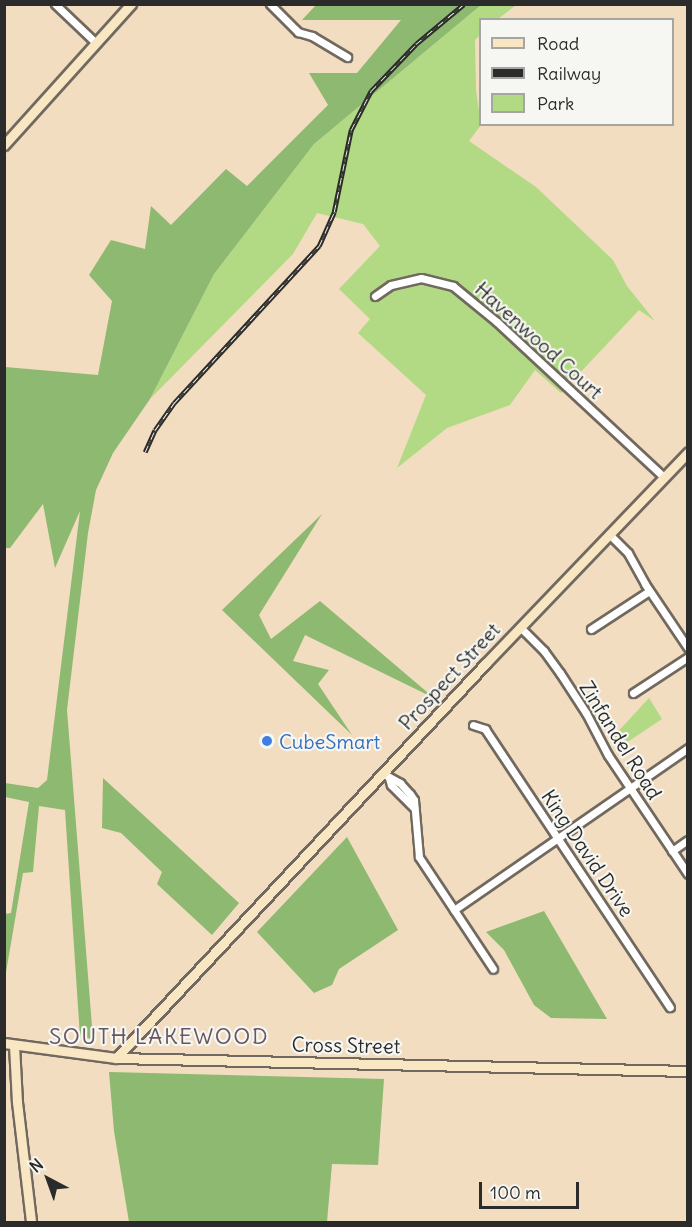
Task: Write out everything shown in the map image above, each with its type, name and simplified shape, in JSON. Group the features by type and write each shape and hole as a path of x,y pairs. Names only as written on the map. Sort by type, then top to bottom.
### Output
{"street":[{"path":"55,4 96,42"},
{"path":"4,145 131,4"},
{"path":"270,4 298,32 312,36 347,57"},
{"name":"Havenwood Court","path":"375,296 391,285 421,278 453,286 497,322 664,477"},
{"name":"Prospect Street","path":"116,1058 386,776 520,627 687,452"},
{"path":"609,534 628,553 649,591 687,648"},
{"path":"591,629 649,591"},
{"name":"Zinfandel Road","path":"520,627 544,651 560,673 586,713 608,755 687,874"},
{"path":"633,693 687,657"},
{"name":"King David Drive","path":"473,724 485,729 670,1007"},
{"path":"454,910 557,836 687,748"},
{"path":"386,776 400,783 410,794 414,808 419,857 494,969"},
{"path":"672,851 687,840"},
{"path":"9,1044 31,1222"},
{"name":"Cross Street","path":"9,1044 116,1058 687,1071"}],"green space":[{"path":"316,5 481,5 314,144 214,274 150,399 113,453 96,490 88,533 67,710 93,1039 80,1037 65,810 39,806 33,872 23,873 5,978 5,914 11,913 29,802 5,797 5,783 38,788 47,780 80,511 55,568 43,504 10,548 5,548 5,367 98,375 112,301 89,275 111,240 145,249 151,206 171,225 226,169 247,186 328,105 309,73 357,73 401,20 302,20"},
{"path":"481,5 516,5 499,18 479,18 479,36 475,40 476,90 480,126 469,141 536,187 613,260 627,286 655,321 639,310 561,393 535,370 510,405 447,428 397,468 426,395 358,333 370,319 339,289 380,246 363,224 317,213 293,254 150,399 214,274 314,144"},
{"path":"322,514 259,615 271,639 320,601 434,698 305,635 293,661 329,670 318,684 352,735 222,610"},
{"path":"649,698 662,719 620,747 613,737"},
{"path":"103,778 239,903 212,935 157,884 162,872 121,833 102,828"},
{"path":"347,837 398,930 339,969 332,985 314,993 257,932"},
{"path":"544,911 607,1019 551,1018 534,1005 504,950 486,932"},
{"path":"109,1072 384,1079 378,1165 332,1164 327,1222 129,1222 114,1131"}],"railway":[{"path":"145,452 155,430 174,403 319,246 334,212 351,130 371,91 416,44 464,4"}],"place":[{"name":"CubeSmart","path":"267,741"}],"district":[{"name":"SOUTH LAKEWOOD","path":"159,1037"}]}
